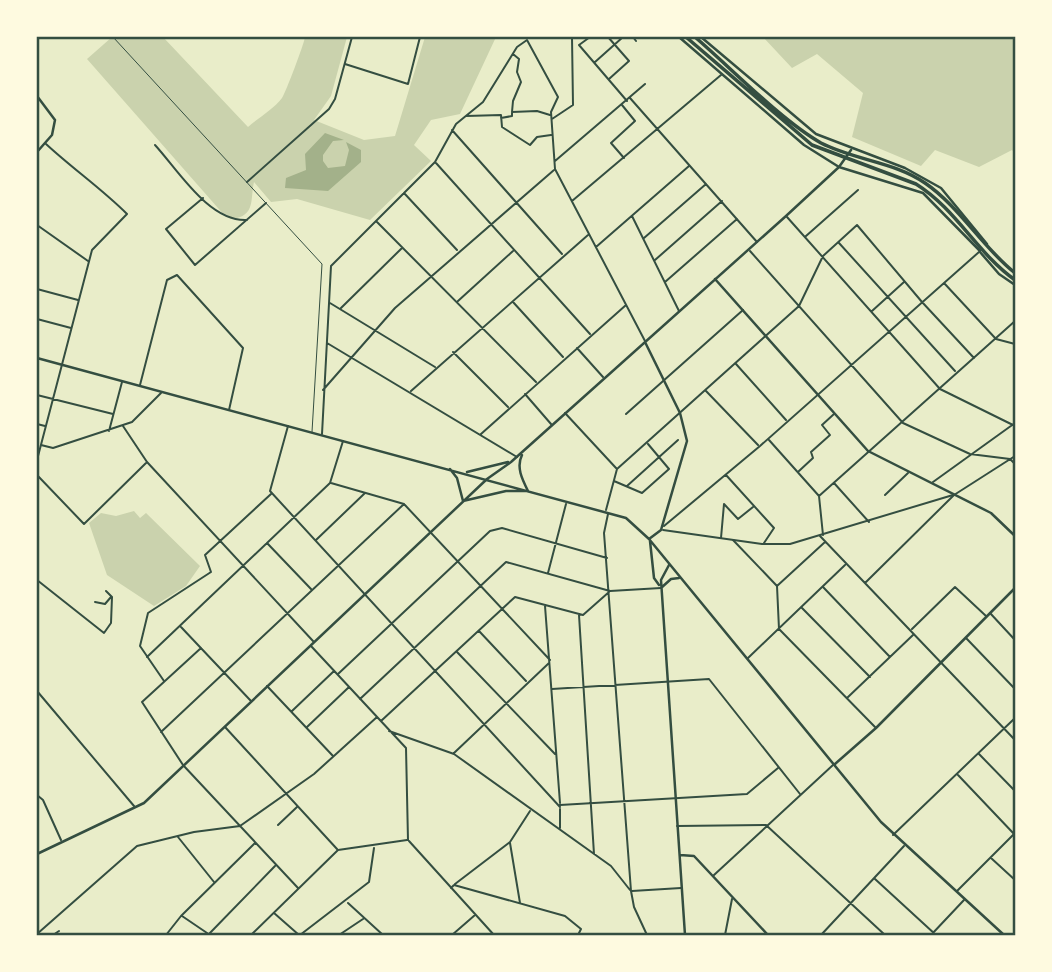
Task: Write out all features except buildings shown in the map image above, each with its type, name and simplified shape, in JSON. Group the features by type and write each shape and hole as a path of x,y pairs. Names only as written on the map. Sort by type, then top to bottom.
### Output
{"highway":[{"path":"686,37 812,145 916,184 954,215 1015,279"},
{"path":"695,37 817,140 918,178 947,201 1015,273"}],"main road":[{"path":"679,37 787,132 839,167 923,193 980,251"},
{"path":"701,37 816,134 851,150 905,168 941,188 984,237 989,248"},
{"path":"37,96 55,120 52,135 37,152"},
{"path":"37,855 135,807 487,479 517,457 758,242 839,167 851,150"},
{"path":"954,215 999,274 1015,285"},
{"path":"715,279 867,451 991,513 1015,536"},
{"path":"645,342 680,413 687,441 662,529 649,540"},
{"path":"37,358 626,518 649,540 893,835 1004,935"},
{"path":"523,451 519,462 521,478 528,491"},
{"path":"464,473 512,461"},
{"path":"450,469 457,478 463,501"},
{"path":"463,501 506,491 528,491"},
{"path":"649,540 654,578 661,588"},
{"path":"669,565 661,580 661,588 685,935"},
{"path":"661,588 671,579 680,578"},
{"path":"834,764 876,728 1015,588"},
{"path":"678,855 694,856 768,935"}],"street":[{"path":"247,182 329,109 335,99 352,37"},
{"path":"345,64 408,83 420,37"},
{"path":"551,118 573,106 572,37"},
{"path":"590,37 579,46 627,101"},
{"path":"608,37 629,61 609,80"},
{"path":"594,63 623,37"},
{"path":"632,37 636,41"},
{"path":"322,435 331,265 435,162 452,130 483,102 526,38 558,97 551,118 555,169 645,342"},
{"path":"466,116 512,117 513,101 521,82 517,72 519,59 513,54"},
{"path":"572,201 721,75"},
{"path":"554,162 645,84"},
{"path":"630,97 758,242"},
{"path":"622,105 635,121 611,142 624,159"},
{"path":"512,112 537,111 551,118"},
{"path":"501,118 502,127 530,145 537,137 552,135"},
{"path":"452,130 563,255"},
{"path":"37,460 92,250 127,215 102,189 75,171 46,144"},
{"path":"155,145 203,198 226,218 248,220"},
{"path":"435,162 590,334"},
{"path":"596,247 690,166"},
{"path":"323,391 375,331 430,275 555,169"},
{"path":"644,239 707,184"},
{"path":"805,237 859,190"},
{"path":"404,193 458,251"},
{"path":"203,198 166,229 195,265 266,203"},
{"path":"654,261 722,201"},
{"path":"632,216 680,312"},
{"path":"786,216 940,389 1014,424"},
{"path":"665,282 738,219"},
{"path":"376,221 536,382"},
{"path":"37,225 89,262"},
{"path":"647,935 631,891 604,533 617,469 799,306 823,256 857,225 904,282 974,358"},
{"path":"411,391 481,326 589,234"},
{"path":"838,242 956,373"},
{"path":"341,309 403,248"},
{"path":"457,302 514,250"},
{"path":"749,250 903,423 970,454 1010,459 1015,464"},
{"path":"662,529 980,251"},
{"path":"140,384 167,281 177,275 245,352 229,410"},
{"path":"871,312 904,282"},
{"path":"944,283 996,339 1015,344"},
{"path":"37,289 79,300"},
{"path":"512,300 564,358"},
{"path":"329,303 435,367"},
{"path":"480,436 536,382 626,305"},
{"path":"626,414 743,310"},
{"path":"37,319 72,328"},
{"path":"819,496 1015,321"},
{"path":"326,343 411,391 517,457"},
{"path":"576,347 604,378"},
{"path":"453,351 509,408"},
{"path":"736,363 788,421"},
{"path":"109,431 122,381"},
{"path":"705,390 760,446"},
{"path":"41,445 53,448 123,426 132,422 162,392"},
{"path":"524,393 552,425"},
{"path":"37,395 113,414"},
{"path":"565,413 617,469"},
{"path":"798,472 813,458 811,452 830,435 822,425 834,414"},
{"path":"37,424 46,426"},
{"path":"932,483 1014,424"},
{"path":"123,426 147,462 314,642"},
{"path":"164,682 139,646 148,613 211,572 205,555 272,493 288,426"},
{"path":"768,439 819,496 821,536 825,542 1015,740"},
{"path":"147,657 330,483 343,440"},
{"path":"626,487 678,440"},
{"path":"614,481 642,493 669,469 647,443"},
{"path":"865,583 954,495 1015,456"},
{"path":"37,475 85,524 147,462"},
{"path":"885,495 908,472"},
{"path":"726,475 775,530 764,544"},
{"path":"834,482 869,523"},
{"path":"330,483 404,504 550,661"},
{"path":"272,493 560,806"},
{"path":"316,540 365,493"},
{"path":"662,529 764,544 790,544 869,523 954,495"},
{"path":"547,574 567,501"},
{"path":"161,732 404,504"},
{"path":"720,538 724,504 738,519 754,506"},
{"path":"338,674 490,531 502,528 608,559"},
{"path":"733,540 777,586 779,629 876,728"},
{"path":"777,586 825,542"},
{"path":"267,543 312,590"},
{"path":"360,699 506,562 610,591 661,588"},
{"path":"747,659 846,564"},
{"path":"37,580 104,634 111,623 112,597 106,591"},
{"path":"822,586 890,657"},
{"path":"910,631 955,587 986,617"},
{"path":"381,722 515,597 583,615 610,591"},
{"path":"95,602 105,604 112,597"},
{"path":"545,605 560,829"},
{"path":"801,607 870,677"},
{"path":"990,613 1015,640"},
{"path":"579,614 594,853"},
{"path":"180,626 251,701"},
{"path":"479,630 527,682"},
{"path":"847,698 914,634"},
{"path":"965,638 1015,689"},
{"path":"310,645 406,748 408,840 453,886 494,935"},
{"path":"201,648 142,702 183,765 298,888"},
{"path":"456,651 557,756"},
{"path":"454,754 550,661"},
{"path":"291,712 334,671"},
{"path":"552,689 709,679 800,794"},
{"path":"267,686 334,757"},
{"path":"307,728 349,687"},
{"path":"37,691 135,807"},
{"path":"37,934 137,846 240,826 288,794 334,757 377,717"},
{"path":"893,835 1015,718"},
{"path":"224,726 338,850"},
{"path":"389,731 454,754 611,866 631,891"},
{"path":"979,753 1015,790"},
{"path":"713,876 834,764"},
{"path":"560,806 747,794 779,767"},
{"path":"956,892 1015,834 957,774"},
{"path":"37,796 43,800 62,842"},
{"path":"37,803 43,800"},
{"path":"278,825 298,806"},
{"path":"453,886 510,842 531,810"},
{"path":"677,826 766,825 885,935"},
{"path":"178,837 215,883"},
{"path":"251,935 338,850 408,840"},
{"path":"510,842 520,903"},
{"path":"166,935 181,916 255,844"},
{"path":"823,935 905,845"},
{"path":"274,913 300,935 369,882 375,846"},
{"path":"991,857 1015,880"},
{"path":"181,916 209,935 276,865"},
{"path":"875,878 933,934 964,899"},
{"path":"453,886 565,916 581,929 578,935"},
{"path":"631,891 681,888"},
{"path":"725,935 733,897"},
{"path":"346,902 383,935"},
{"path":"452,935 475,914"},
{"path":"339,935 363,918"},
{"path":"346,930 352,935"},
{"path":"53,935 59,931"}],"lane":[{"path":"113,37 321,264 312,432"}],"shaded area":[{"path":"112,37 163,37 248,127 282,98 305,37 347,37 331,96 314,120 364,140 395,136 425,37 496,37 460,114 431,120 414,145 431,161 370,220 297,199 271,202 254,182 252,200 245,214 232,219 225,216 87,59"},
{"path":"763,37 1015,37 1015,153 1012,150 979,167 935,150 921,166 852,137 863,93 817,54 792,68"},
{"path":"325,133 344,140 333,141 323,155 323,161 328,168 345,166 349,150 346,142 361,150 361,162 328,191 285,188 286,178 306,170 305,154"},
{"path":"134,511 140,518 146,513 200,566 186,586 154,606 107,575 89,523 101,513 116,516"}]}
